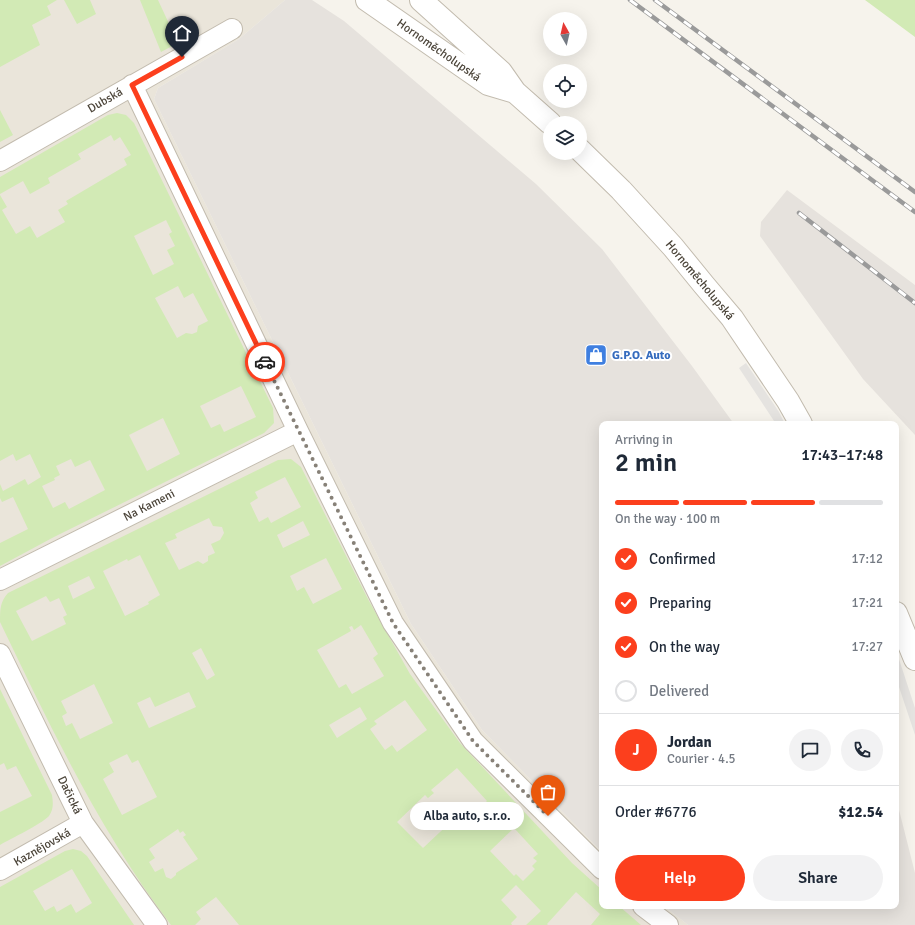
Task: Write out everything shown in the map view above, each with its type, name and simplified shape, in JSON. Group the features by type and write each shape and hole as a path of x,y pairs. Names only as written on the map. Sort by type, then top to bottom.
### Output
{"street":[{"name":"Hornoměcholupská","path":"367,0 488,84 515,92"},
{"name":"Hornoměcholupská","path":"421,0 501,72 515,92 543,117"},
{"name":"Dubská","path":"0,161 232,29"},
{"path":"132,85 298,431 393,623 473,741 599,866"},
{"name":"Hornoměcholupská","path":"587,157 621,190 673,247 732,318 788,401 799,421"},
{"name":"Na Kameni","path":"0,580 298,431"},
{"path":"899,620 915,659"},
{"name":"Dačická","path":"0,654 83,823 157,925"},
{"name":"Kaznějovská","path":"0,870 83,823"},
{"path":"647,909 668,925"}],"shaded area":[{"path":"0,0 285,0 239,39 158,88 154,99 411,624 482,730 599,849 599,909 668,909 688,925 0,925"},
{"path":"285,0 312,0 344,21 536,184 602,249 692,366 732,421 599,421 599,849 482,730 411,624 154,99 158,88 239,39"},
{"path":"787,190 915,285 915,435 863,379 760,236 761,222"},
{"path":"746,363 784,421 774,421 739,368"},
{"path":"899,659 915,708 915,735 899,687"},
{"path":"899,810 915,873 915,925 688,925 668,909 899,909"}],"green space":[{"path":"0,0 57,0 47,6 51,15 32,25 40,45 0,67"},
{"path":"64,0 90,0 96,14 77,24"},
{"path":"140,0 158,0 178,43 161,52"},
{"path":"865,0 915,0 915,37"},
{"path":"0,110 13,135 0,142"},
{"path":"117,113 126,115 134,123 273,408 274,423 264,433 54,537 0,566 0,543 28,529 13,497 2,502 0,498 0,484 3,491 25,479 28,485 41,477 30,454 16,461 13,454 0,461 0,195 7,207 2,210 16,234 30,226 37,238 65,222 58,210 68,204 66,201 127,165 124,159 131,155 120,137 114,141 111,135 78,154 81,159 48,178 50,183 30,194 23,181 0,194 0,177 108,115","holes":["166,220 172,232 169,234 175,246 167,250 174,264 153,275 134,236","178,286 184,298 193,293 208,321 198,326 197,332 192,334 186,333 177,338 155,298","241,386 256,417 224,432 220,424 211,428 200,406","163,418 180,454 147,471 129,435","71,459 75,467 90,460 105,490 69,509 65,502 53,508 42,486 55,480 54,478 60,475 56,466"]},
{"path":"291,459 301,467 369,601 410,674 460,743 572,863 599,887 599,909 622,909 641,925 591,925 600,914 576,892 547,924 548,925 526,925 541,911 516,885 501,900 517,917 511,923 512,925 239,925 216,897 196,912 201,919 195,925 171,925 145,890 121,853 57,739 0,622 1,606 8,593 278,460","holes":["285,477 301,507 271,523 268,517 259,522 250,503 258,498 255,492","209,518 213,526 222,527 224,533 220,540 211,544 215,553 208,556 208,561 203,564 198,561 179,570 165,543 177,538 175,534","303,521 310,535 283,548 277,535","140,555 160,595 148,602 149,604 125,616 103,571 127,559 128,561","326,558 342,589 313,604 304,587 297,591 290,576","89,576 95,588 73,599 68,586","46,596 50,602 59,598 67,615 63,617 66,624 32,641 16,611","361,625 378,654 373,658 384,676 352,694 346,684 339,688 317,650 351,631 349,627 352,626 354,630","201,648 215,675 207,680 192,653","94,684 113,723 80,739 72,723 66,726 62,716 67,713 61,701","189,692 196,707 149,728 137,703 150,697 155,707","405,700 427,730 397,752 392,745 385,750 370,729 377,724 374,721","360,707 367,719 337,738 329,725","127,754 132,763 138,760 157,797 122,815 103,779 114,772 109,763","457,768 487,801 462,823 456,817 423,848 397,822 425,795 428,798 434,793 431,790","514,828 538,854 533,858 537,861 532,866 535,869 523,881 516,874 514,876 490,851","178,829 180,833 183,831 186,835 183,837 198,859 176,873 176,875 171,879 166,877 163,868 155,872 149,862 155,858 149,849"]},
{"path":"0,689 52,795 53,803 51,813 45,820 0,845 0,812 32,796 16,766 7,770 4,763 0,765"},
{"path":"73,849 81,851 87,856 134,925 0,925 0,887 65,851","holes":["72,869 92,903 76,913 71,904 57,912 54,906 45,911 33,891"]}],"railway":[{"path":"630,0 915,212"},
{"path":"655,0 915,192"},
{"path":"799,213 915,303"}],"way so far":[{"path":"265,362 393,623 473,741 548,816"}],"place":[{"name":"G.P.O. Auto","path":"596,355"},
{"name":"Alba auto, s.r.o.","path":"548,816"}],"route":[{"path":"182,57 132,85 265,362"}]}
